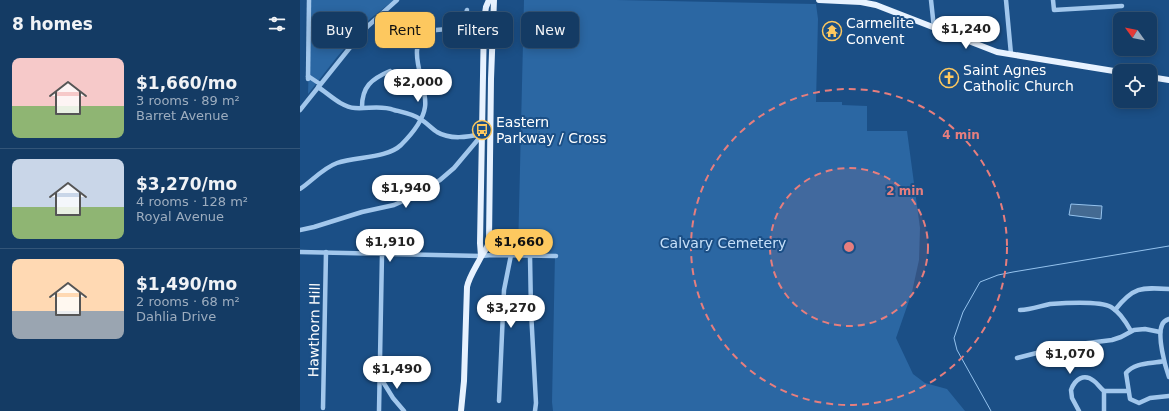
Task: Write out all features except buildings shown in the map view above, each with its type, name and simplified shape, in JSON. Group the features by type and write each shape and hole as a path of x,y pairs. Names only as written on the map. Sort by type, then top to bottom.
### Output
{"main road":[{"path":"485,12 489,0"},
{"path":"494,0 494,12"},
{"path":"819,0 876,2 934,28 990,50 1113,71"},
{"path":"481,256 484,48"},
{"path":"460,411 464,381 467,287 481,256 488,248 493,48"},
{"path":"1157,78 1169,80"}],"street":[{"path":"309,0 308,78 319,85 332,97 348,106 356,108 390,108 421,119 442,134 459,137 482,134"},
{"path":"300,110 368,26 397,0"},
{"path":"931,0 934,28"},
{"path":"1006,0 1011,54"},
{"path":"1053,0 1054,10 1122,6"},
{"path":"300,189 336,163 384,153 397,148 408,137 425,111 426,95 416,58 417,49 424,36 437,30 443,30"},
{"path":"362,107 362,96 365,89 378,78 390,72"},
{"path":"300,230 362,212 394,205 412,197 440,180 454,168 486,130 491,130"},
{"path":"300,252 556,256"},
{"name":"Hawthorn Hill","path":"323,408 326,252"},
{"path":"379,411 382,254"},
{"path":"499,401 504,290 511,255"},
{"path":"530,256 530,311 536,403 535,411"},
{"path":"1115,310 1125,298 1142,288 1169,290"},
{"path":"1020,310 1030,310 1050,304 1099,304 1115,310 1123,318 1131,331"},
{"path":"1169,319 1162,325 1160,332 1164,361 1169,377"},
{"path":"1017,358 1064,346 1112,340 1131,331 1145,329 1160,332"},
{"path":"1164,361 1139,365 1129,369 1126,373 1128,391 1130,399 1139,403 1142,403 1150,398 1169,396"},
{"path":"380,377 393,398 404,411"},
{"path":"1080,411 1071,394 1071,390 1076,380 1083,377 1089,378 1096,382 1104,391 1104,411"},
{"path":"1104,391 1128,391"}],"green space":[{"path":"311,0 394,0 379,12 375,12 375,15 367,22 367,12 312,12 312,48 345,48 308,94"},
{"name":"Calvary Cemetery","path":"524,0 617,0 816,4 818,19 816,102 842,102 842,105 867,106 867,131 907,131 920,228 919,260 912,292 896,338 913,374 925,383 947,389 965,411 553,411 555,254 518,252 523,48 579,48 579,12 524,12"}],"shaded area":[{"path":"1071,204 1102,206 1101,219 1069,215"}],"waterway":[{"path":"991,411 957,350 954,338 963,312 980,282 998,275 1013,272 1169,246"}],"place":[{"name":"Carmelite Convent","path":"832,31"},
{"name":"Saint Agnes Catholic Church","path":"949,78"},
{"name":"Eastern Parkway / Cross","path":"482,130"}]}
